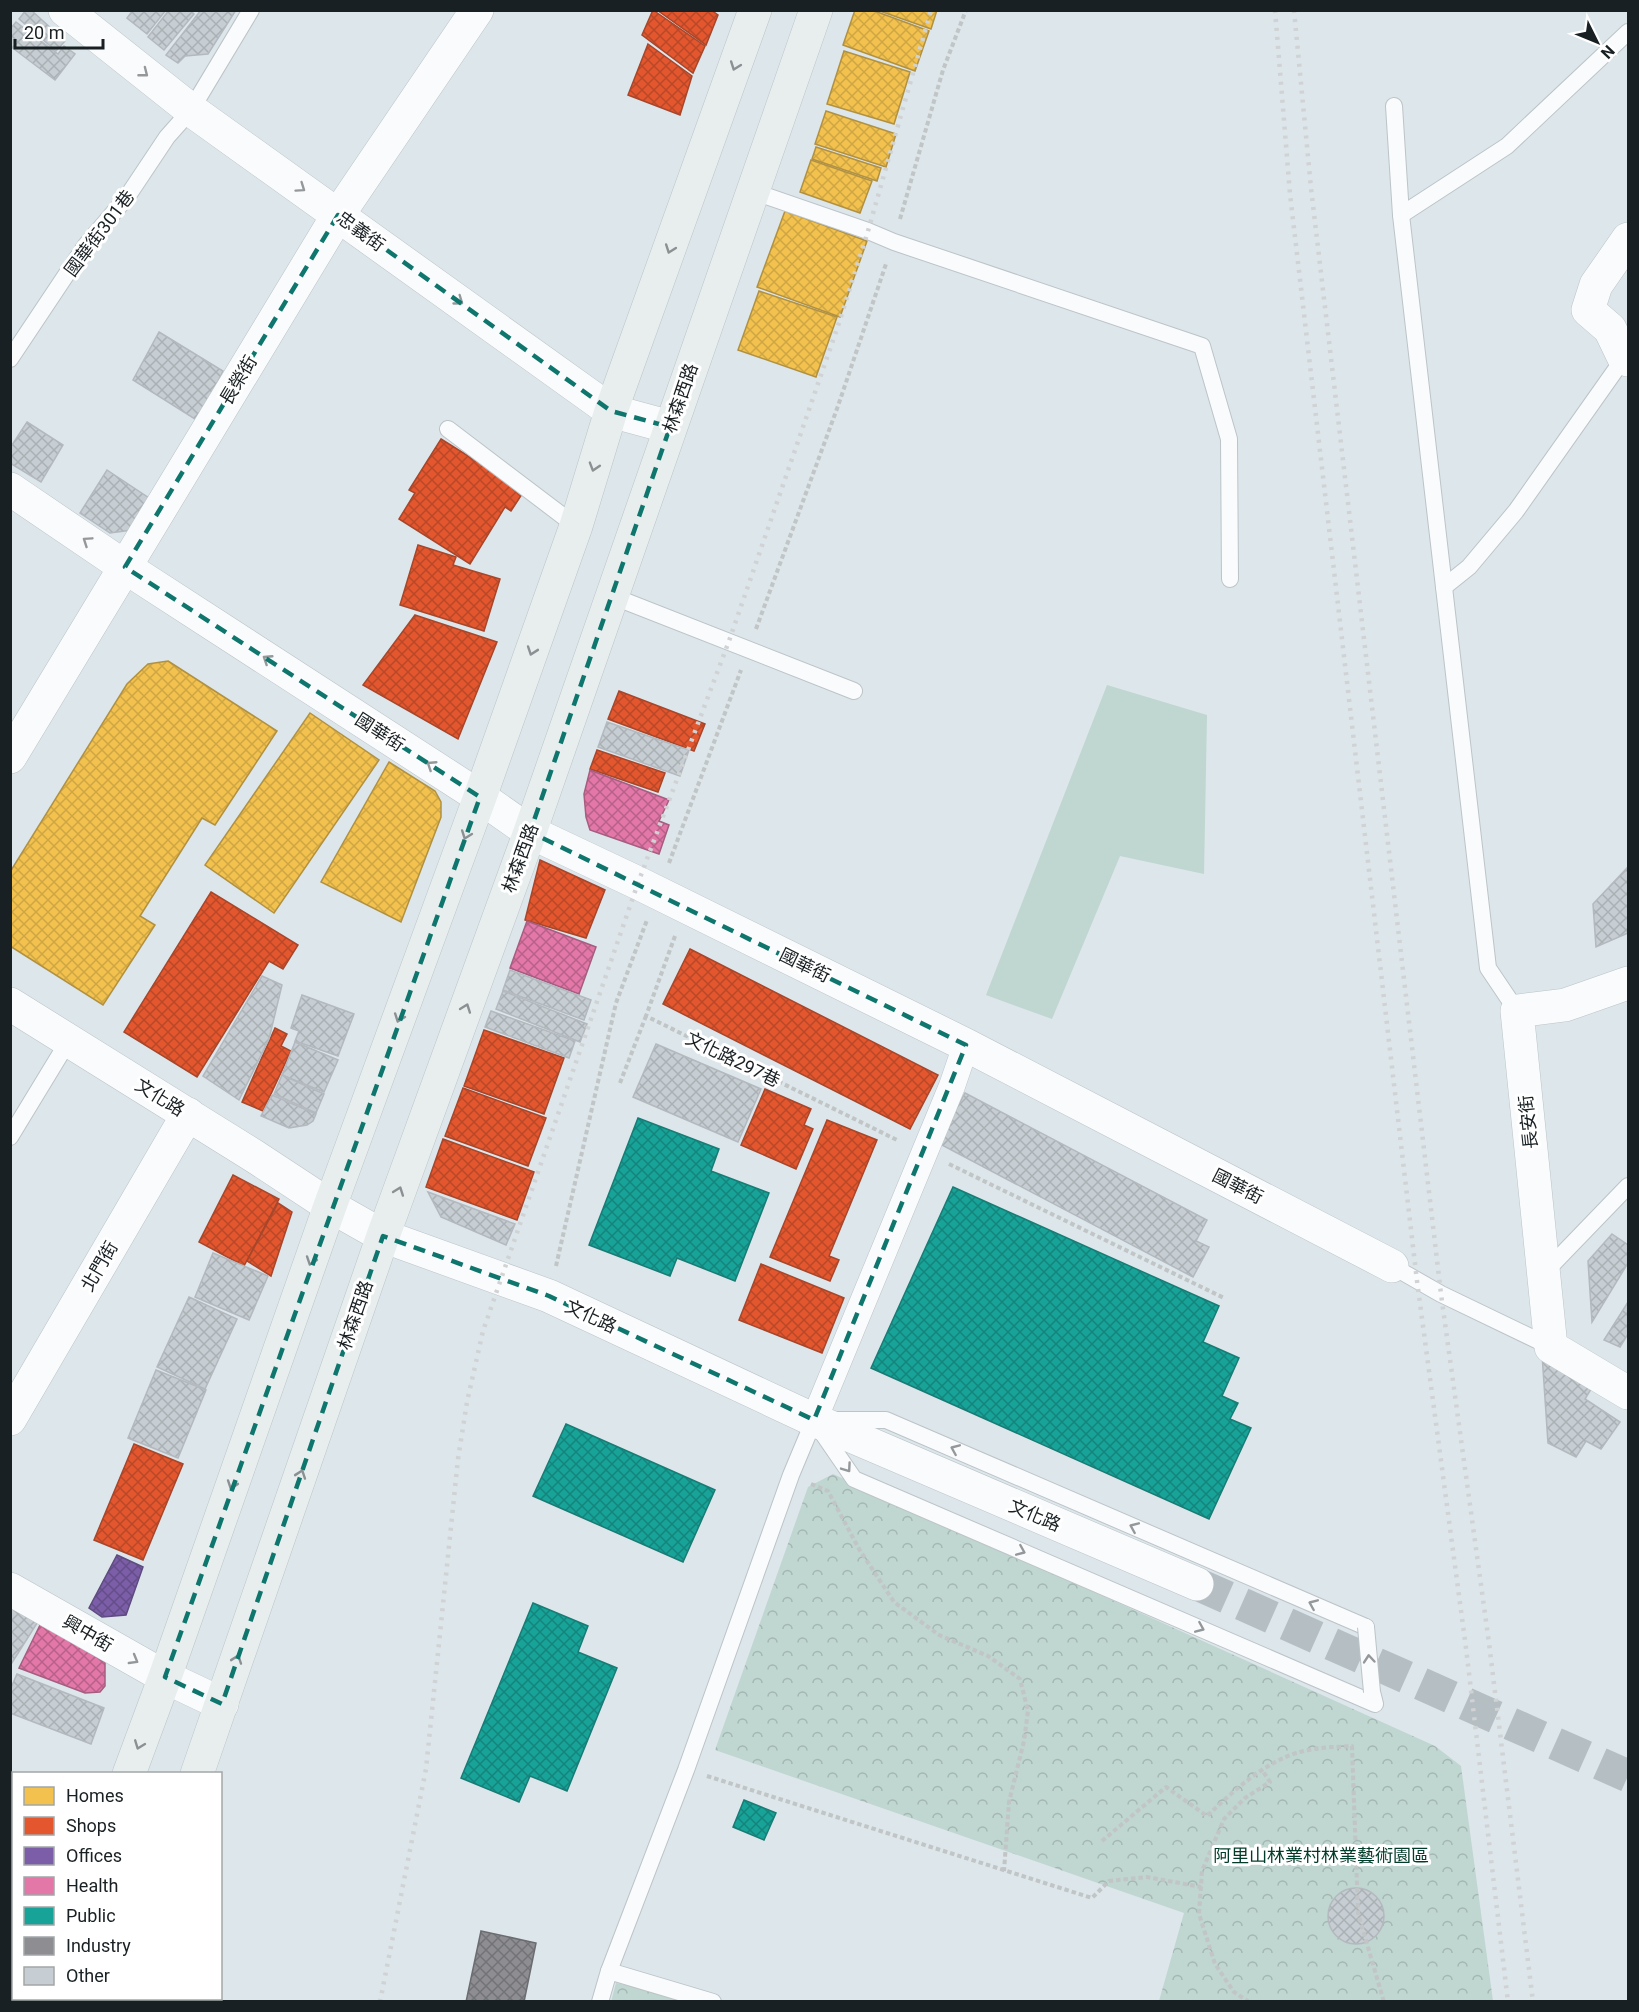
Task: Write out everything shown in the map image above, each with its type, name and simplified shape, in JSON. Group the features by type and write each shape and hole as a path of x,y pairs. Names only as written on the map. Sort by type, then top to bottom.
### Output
{"main road":[{"path":"129,1772 165,1677 330,1206 480,797 576,526 611,411 755,10"},
{"name":"林森西路","path":"197,1772 383,1236 530,832 816,10"}],"street":[{"name":"忠義街","path":"65,10 191,110 611,411 670,427"},
{"name":"長榮街","path":"10,757 338,214 477,10"},
{"path":"1626,359 1610,328 1588,310 1596,285 1629,238"},
{"name":"國華街","path":"10,489 530,832 966,1044 1392,1266"},
{"path":"1516,1011 1565,1005 1629,983"},
{"name":"文化路","path":"10,1004 188,1114 330,1206 383,1236 549,1296 814,1420 1197,1584"},
{"name":"長安街","path":"1516,1011 1551,1347"},
{"path":"814,1420 952,1086 966,1044"},
{"name":"北門街","path":"10,1419 188,1114"},
{"name":"國華街","path":"1551,1347 1629,1393"},
{"name":"興中街","path":"10,1589 165,1677"},
{"path":"165,1677 222,1704"}],"lane":[{"name":"國華街301巷","path":"10,358 86,245 127,197 167,137 191,110 251,10"},
{"path":"1401,215 1507,146 1629,32"},
{"path":"1394,106 1401,215 1488,968 1516,1011"},
{"path":"752,191 894,242 1202,346 1230,440 1230,579"},
{"path":"1444,587 1469,567 1516,511 1626,359"},
{"path":"448,429 576,526"},
{"path":"612,596 854,691"},
{"path":"10,1137 69,1040"},
{"path":"1544,1273 1629,1186"},
{"name":"國華街","path":"1392,1266 1433,1290 1551,1347"},
{"path":"600,2001 609,1971 686,1770 791,1475 814,1420"},
{"path":"814,1420 886,1420 1366,1627 1375,1704 854,1479 814,1420"},
{"path":"609,1971 713,2001"}],"path":[{"path":"549,1296 616,1003 838,406 894,242 943,70 966,10"},
{"path":"620,1083 687,908"},
{"name":"文化路297巷","path":"646,1016 1224,1298"},
{"path":"791,1475 828,1491 859,1549 894,1602 939,1635 988,1656 1020,1679 1028,1711 1024,1741 1009,1802 1004,1871"},
{"path":"1102,1841 1166,1787 1207,1816 1235,1790 1274,1762 1312,1749 1352,1746 1358,1913 1384,2001"},
{"path":"686,1770 1092,1898 1109,1881 1147,1877 1201,1887"},
{"path":"1249,2001 1234,1992 1215,1964 1199,1914 1202,1871 1224,1819 1245,1798 1270,1782 1262,1770"}],"highlighted area":[{"path":"338,215 611,411 670,427 530,832 966,1045 814,1420 549,1296 383,1236 222,1704 165,1677 480,797 125,567"}],"green space":[{"path":"1107,685 1207,715 1204,874 1120,856 1052,1019 986,995"},
{"name":"阿里山林業村林業藝術園區","path":"833,1474 1435,1746 1461,1766 1493,2001 1159,2001 1184,1913 715,1750 808,1487"},
{"path":"616,1983 706,2001 611,2002"}],"building: Homes":[{"path":"855,10 872,10 929,31 915,71 843,45"},
{"path":"877,10 937,10 931,29"},
{"path":"844,51 910,72 894,124 827,104"},
{"path":"826,111 896,134 886,167 815,144"},
{"path":"816,147 881,168 877,181 812,159"},
{"path":"811,160 872,181 860,213 800,192"},
{"path":"785,211 867,241 840,317 757,287"},
{"path":"759,291 837,317 816,377 738,350"},
{"path":"168,661 277,731 215,825 202,818 140,916 155,925 103,1005 10,946 10,872 127,684 148,664"},
{"path":"310,713 379,760 274,913 205,865"},
{"path":"389,762 435,791 441,802 441,817 401,922 321,882"}],"building: Shops":[{"path":"653,10 705,46 693,73 642,35"},
{"path":"657,10 711,10 718,15 706,45"},
{"path":"648,44 692,76 680,115 628,95"},
{"path":"441,439 524,491 511,511 505,507 470,564 399,519 415,493 409,490"},
{"path":"418,545 456,557 453,565 500,579 484,631 400,605"},
{"path":"415,615 497,642 458,739 363,685"},
{"path":"619,691 705,724 694,751 608,719"},
{"path":"597,750 665,773 658,792 590,769"},
{"path":"540,860 605,890 586,938 525,920"},
{"path":"211,892 298,945 283,969 269,961 197,1077 124,1032"},
{"path":"690,949 938,1075 910,1129 663,1004"},
{"path":"275,1028 287,1034 281,1046 291,1051 263,1111 242,1102"},
{"path":"484,1030 564,1058 544,1114 464,1086"},
{"path":"463,1088 546,1118 528,1166 445,1136"},
{"path":"765,1089 811,1109 804,1125 813,1129 796,1169 741,1145"},
{"path":"827,1120 877,1140 829,1256 839,1260 830,1281 770,1257"},
{"path":"443,1139 534,1172 517,1220 426,1187"},
{"path":"233,1175 279,1199 244,1266 199,1242"},
{"path":"278,1203 292,1212 271,1276 247,1261"},
{"path":"761,1264 844,1298 822,1353 739,1320"},
{"path":"134,1444 183,1464 143,1560 94,1540"}],"building: Offices":[{"path":"117,1555 143,1567 126,1615 102,1617 89,1608"}],"building: Health":[{"path":"590,770 669,800 659,821 669,825 659,854 590,830 586,817 584,794"},
{"path":"527,921 596,947 579,994 510,968"},
{"path":"41,1623 105,1662 105,1686 100,1692 85,1693 19,1668"}],"building: Public":[{"path":"638,1118 719,1149 711,1171 769,1193 735,1281 677,1258 670,1276 589,1245"},
{"path":"953,1187 1219,1306 1203,1342 1239,1358 1222,1396 1238,1403 1230,1419 1251,1428 1209,1519 871,1368"},
{"path":"566,1424 715,1490 683,1562 533,1496"},
{"path":"533,1603 588,1626 578,1652 617,1668 567,1791 530,1776 519,1802 461,1778"},
{"path":"744,1800 776,1813 764,1840 733,1827"}],"building: Industry":[{"path":"481,1931 536,1943 524,2002 466,2002"}],"building: Other":[{"path":"26,10 31,10 65,41 56,51 19,19"},
{"path":"133,10 166,10 147,34 127,18"},
{"path":"169,10 190,10 194,14 164,50 148,37"},
{"path":"201,10 236,10 208,54 185,56 178,63 166,55"},
{"path":"16,22 58,54 64,46 75,54 55,80 10,46 10,29"},
{"path":"159,332 223,371 198,421 133,380"},
{"path":"27,422 63,445 41,482 10,463 10,448"},
{"path":"107,470 152,500 132,530 110,533 80,513"},
{"path":"607,722 689,750 680,776 598,747"},
{"path":"1628,867 1628,933 1596,947 1593,904"},
{"path":"510,970 591,1000 584,1020 503,990"},
{"path":"262,976 282,985 269,1039 239,1100 203,1076"},
{"path":"503,991 587,1024 580,1042 496,1009"},
{"path":"302,995 354,1014 338,1056 295,1041 299,1031 291,1028"},
{"path":"491,1011 575,1041 569,1058 485,1027"},
{"path":"295,1042 338,1060 324,1092 282,1075"},
{"path":"656,1044 761,1089 738,1142 633,1097"},
{"path":"282,1075 324,1094 316,1113 274,1094"},
{"path":"965,1093 1207,1220 1196,1241 1209,1247 1193,1277 938,1143"},
{"path":"272,1095 316,1114 313,1121 307,1125 289,1128 261,1116"},
{"path":"428,1192 515,1224 506,1245 441,1217"},
{"path":"1612,1234 1628,1245 1628,1263 1592,1322 1588,1261"},
{"path":"213,1253 268,1276 249,1320 195,1297"},
{"path":"189,1297 237,1319 205,1389 157,1367"},
{"path":"1628,1302 1628,1334 1620,1347 1604,1340"},
{"path":"1542,1354 1594,1384 1585,1399 1620,1422 1601,1449 1586,1441 1576,1457 1548,1443"},
{"path":"156,1370 206,1390 178,1458 128,1438"},
{"path":"10,1604 39,1620 10,1666"},
{"path":"17,1674 104,1708 91,1744 10,1713 10,1690"},
{"path":"10,1823 12,1824 12,1896 10,1895"},
{"path":"1356,1888 1367,1890 1376,1896 1382,1905 1384,1916 1382,1927 1376,1936 1367,1942 1356,1944 1345,1942 1336,1936 1330,1927 1328,1916 1330,1905 1336,1896 1345,1890"}],"tunnel":[{"path":"1197,1584 1628,1776"}],"railway":[{"path":"380,2002 426,1769 458,1459 467,1402 483,1331 638,883 729,641 839,323 868,231 931,10"},
{"path":"1275,10 1290,194 1417,1281 1466,1648 1508,2002"},
{"path":"1294,10 1311,188 1441,1294 1489,1643 1533,2002"}]}
